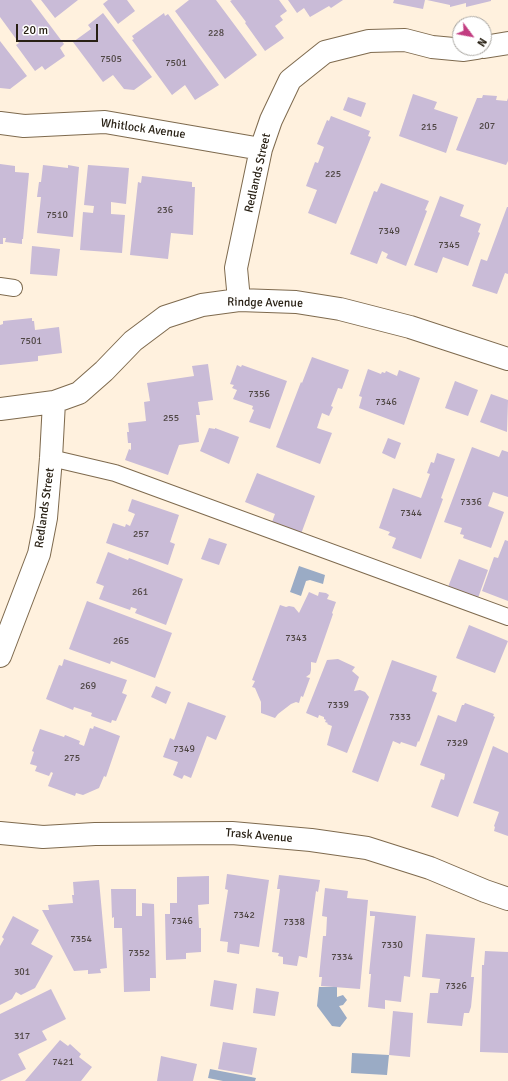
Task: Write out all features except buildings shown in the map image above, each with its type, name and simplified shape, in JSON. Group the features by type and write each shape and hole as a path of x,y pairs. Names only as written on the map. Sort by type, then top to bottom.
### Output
{"street":[{"name":"Redlands Street","path":"239,300 236,268 261,149 271,120 290,80 325,52 369,41 405,40 432,47 452,49"},
{"path":"492,45 508,42"},
{"name":"Whitlock Avenue","path":"0,123 24,126 105,122 261,149"},
{"name":"Rindge Avenue","path":"0,409 54,402 79,393 104,372 133,341 165,318 202,305 239,300 296,302 340,309 410,327 508,359"},
{"name":"Redlands Street","path":"0,656 39,554 46,518 52,458 54,402"},
{"name":"Trask Avenue","path":"0,834 43,837 95,834 232,833 311,840 367,848 430,868 508,899"}],"lane":[{"path":"52,458 115,473 508,617"}],"water":[{"path":"299,566 325,575 323,584 310,580 306,581 301,596 290,592"},
{"path":"319,987 337,987 337,997 343,995 347,1000 343,1005 339,1006 347,1018 340,1027 332,1026 317,1006"},
{"path":"352,1053 389,1055 387,1075 351,1073"},
{"path":"210,1069 256,1078 255,1081 223,1081 208,1078"}]}
